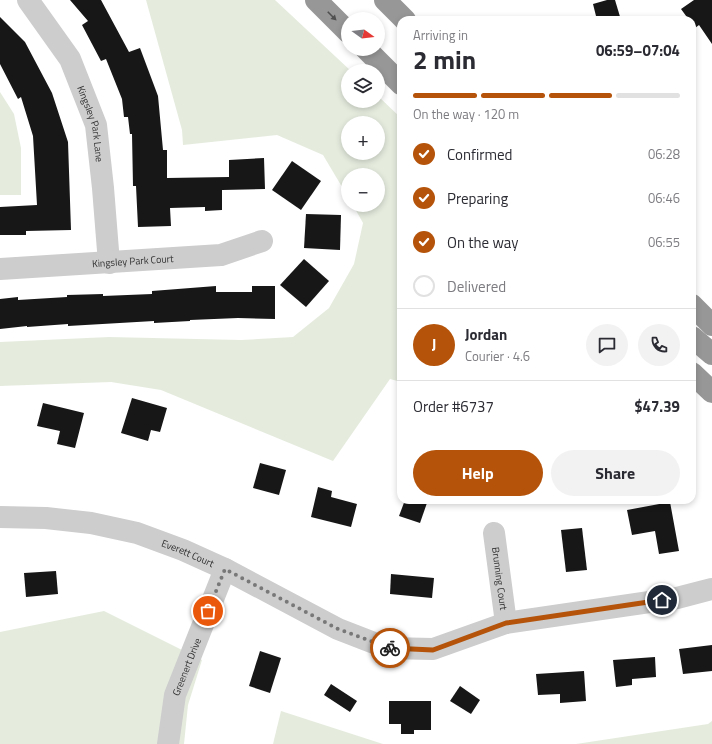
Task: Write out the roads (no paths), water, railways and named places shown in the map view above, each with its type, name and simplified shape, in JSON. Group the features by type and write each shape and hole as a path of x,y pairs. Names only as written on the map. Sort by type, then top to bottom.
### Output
{"highway":[{"path":"316,0 341,25"},
{"path":"385,0 401,16"},
{"path":"373,56 397,80"},
{"path":"696,309 712,325"},
{"path":"696,340 712,354"},
{"path":"696,377 712,392"}],"street":[{"name":"Kingsley Park Lane","path":"28,0 70,59 96,125 109,262"},
{"name":"Kingsley Park Court","path":"0,269 222,255 262,241"},
{"name":"Everett Court","path":"0,517 46,518 91,523 137,533 183,550 225,569 338,629 387,648 433,650 506,623 677,598 712,589"},
{"name":"Brunning Court","path":"494,533 506,623"},
{"name":"Greenert Drive","path":"168,744 175,695 225,569"}]}
